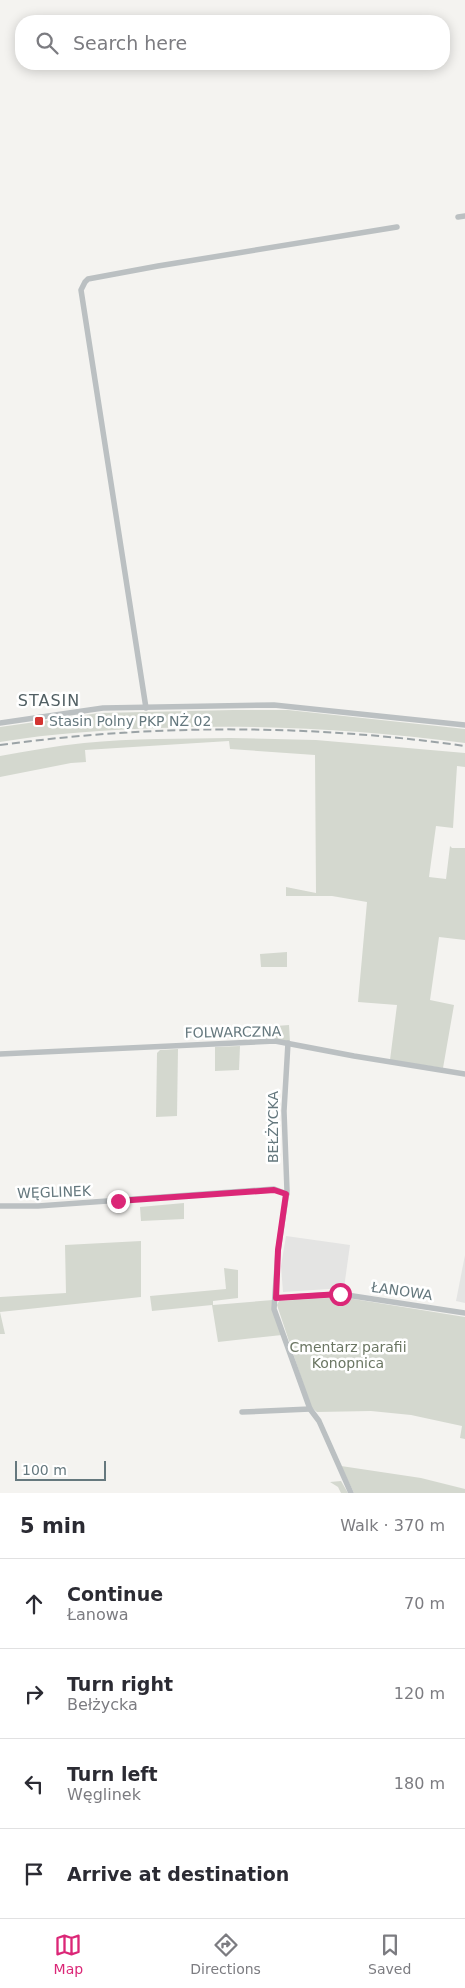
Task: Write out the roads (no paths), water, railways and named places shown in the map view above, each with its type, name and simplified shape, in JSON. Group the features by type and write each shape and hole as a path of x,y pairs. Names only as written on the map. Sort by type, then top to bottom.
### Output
{"street":[{"path":"458,217 465,216"},
{"path":"146,708 81,290 84,282 88,279 158,266 397,227"},
{"path":"0,722 103,708 282,706 465,725"},
{"name":"FOLWARCZNA","path":"0,1054 275,1041 465,1074"},
{"name":"BEŁŻYCKA","path":"288,1043 284,1111 286,1194 278,1250 274,1308 310,1409 319,1422 351,1493"},
{"name":"WĘGLINEK","path":"0,1206 38,1206 274,1190 286,1194"},
{"name":"ŁANOWA","path":"276,1298 340,1294 465,1313"},
{"path":"242,1412 310,1409"}],"railway":[{"path":"0,745 116,733 232,729 291,730 349,734 465,746"}],"place":[{"name":"Stasin Polny PKP NŻ 02","path":"39,721"}],"district":[{"name":"STASIN","path":"49,700"}],"park label":[{"name":"Cmentarz parafii Konopnica","path":"348,1355"}]}
